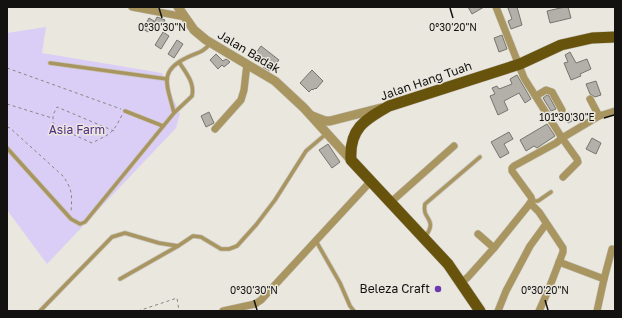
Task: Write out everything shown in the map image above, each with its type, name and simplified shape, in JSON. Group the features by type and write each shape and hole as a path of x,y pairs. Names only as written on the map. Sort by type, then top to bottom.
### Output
{"main road":[{"name":"Jalan Hang Tuah","path":"350,160 352,139 362,124 374,114 389,106 520,64 561,45 592,38 615,36"},
{"path":"350,160 448,264 480,311"}],"street":[{"path":"132,7 185,17"},
{"name":"Jalan Badak","path":"178,7 194,30 210,43 275,81 311,115 350,160"},
{"path":"496,7 520,64 524,78 577,159 578,162 563,177"},
{"path":"215,129 241,100 244,90 247,64"},
{"path":"536,96 546,90 552,92 562,110"},
{"path":"590,99 599,116"},
{"path":"311,115 325,121 330,121 389,106"},
{"path":"539,311 563,252 562,248 539,212 531,202 531,197 512,171 512,168 599,116 615,110"},
{"path":"391,202 454,146"},
{"path":"223,311 255,304 261,300 371,181"},
{"path":"461,283 494,248 531,202"},
{"path":"498,311 506,291 530,246 546,224"},
{"path":"478,234 494,248"},
{"path":"597,311 612,249"},
{"path":"559,262 604,279"}],"lane":[{"path":"174,113 166,79 168,72 172,67 187,57 201,53 210,43"},
{"path":"7,148 71,219 80,224 85,222 174,113 192,96 192,82 179,62"},
{"path":"50,63 166,79"},
{"path":"125,111 163,126"},
{"path":"120,279 193,236 201,237 221,249 229,249 237,246 275,200 306,152 327,134"},
{"path":"424,238 430,229 431,224 425,212 425,204 480,157"},
{"path":"531,202 538,201 551,192"},
{"path":"40,311 116,234 125,233 159,243 178,246"},
{"path":"316,240 354,311"}],"path":[{"path":"7,68 125,111 114,131 108,136 92,143 61,129 54,123 52,115 57,107 114,131"},
{"path":"7,104 53,119"},
{"path":"7,128 10,128 63,176 70,186 72,195 71,219"},
{"path":"138,311 177,298 179,311"}],"green space":[{"name":"Asia Farm","path":"46,27 42,53 162,73 180,114 176,128 47,264 7,210 7,33"}],"building":[{"path":"468,7 484,7 472,14"},
{"path":"517,7 522,25 511,29 508,21 512,19 508,8"},
{"path":"568,7 571,18 550,23 547,11"},
{"path":"157,17 165,20 162,26 154,23"},
{"path":"149,18 154,21 148,32 143,29"},
{"path":"163,32 169,36 161,49 155,45"},
{"path":"502,35 507,49 499,52 494,38"},
{"path":"177,40 183,44 174,58 168,54"},
{"path":"261,46 279,60 270,71 263,67 267,62 256,53"},
{"path":"570,52 576,63 587,59 591,69 580,74 581,76 571,80 564,63 568,62 565,55"},
{"path":"216,54 223,61 226,59 230,62 224,67 222,65 218,69 210,60"},
{"path":"312,70 323,81 316,89 312,89 309,92 300,83"},
{"path":"517,75 531,99 525,103 519,93 504,101 508,110 498,115 490,96 495,94 492,88 497,86 499,89 512,84 510,79"},
{"path":"596,81 601,95 595,97 590,94 586,84"},
{"path":"547,95 556,109 551,111 543,98"},
{"path":"209,112 214,123 206,127 201,116"},
{"path":"569,112 574,120 568,123 564,115"},
{"path":"547,124 555,136 537,148 534,146 526,151 520,140"},
{"path":"509,132 513,139 504,144 509,153 500,158 491,142"},
{"path":"592,138 601,143 596,154 586,149"},
{"path":"328,144 340,162 332,168 319,150"}],"place":[{"name":"Beleza Craft","path":"438,289"}]}
